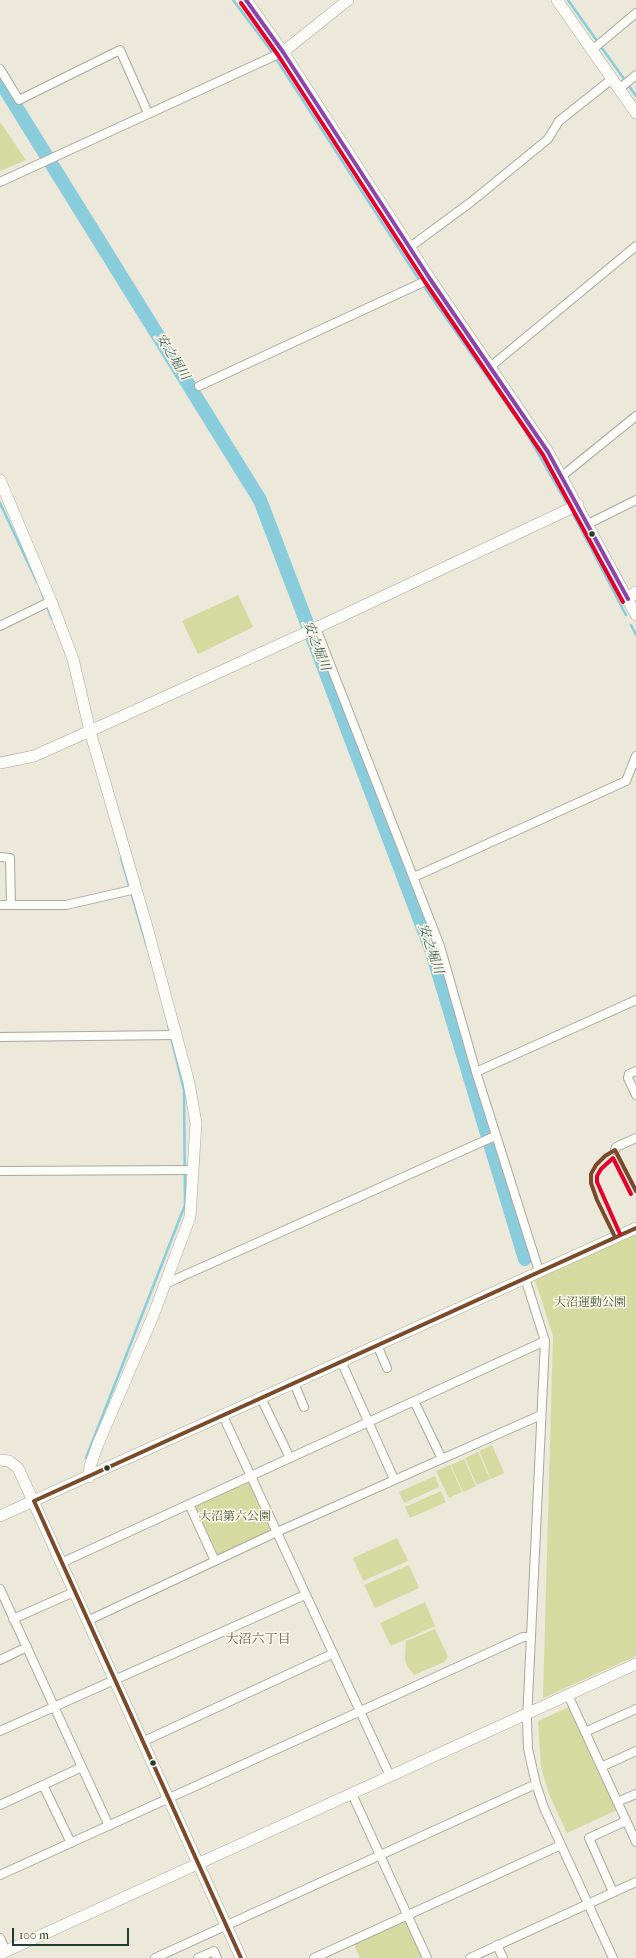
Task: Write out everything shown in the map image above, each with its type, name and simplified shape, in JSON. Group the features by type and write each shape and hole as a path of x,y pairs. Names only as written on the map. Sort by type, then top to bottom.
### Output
{"street":[{"path":"246,0 410,247 428,280 531,425 562,476 588,524 632,596 636,615"},
{"path":"0,182 281,53 348,0"},
{"path":"557,0 636,113"},
{"path":"592,50 636,13"},
{"path":"0,69 20,100 120,50 148,113"},
{"path":"619,89 636,75"},
{"path":"410,247 472,202 542,144 548,139 559,121 612,79"},
{"path":"490,367 636,246"},
{"path":"199,386 428,280"},
{"path":"562,476 636,416"},
{"path":"0,480 52,601 73,659 90,731 136,889 189,1083 196,1123 190,1217 165,1284 98,1444 90,1466 89,1477"},
{"path":"588,524 636,500"},
{"path":"0,763 34,756 316,628 578,505"},
{"path":"0,626 52,601"},
{"path":"316,628 440,946 495,1136 539,1271"},
{"path":"414,877 626,781 636,756"},
{"path":"0,858 10,858 11,905"},
{"path":"0,905 66,905 136,889"},
{"path":"476,1072 636,1000"},
{"path":"0,1037 176,1036"},
{"path":"636,1071 630,1074 628,1078 636,1095"},
{"path":"165,1284 495,1136"},
{"path":"615,1150 616,1147 636,1138"},
{"path":"0,1171 194,1170"},
{"path":"0,1516 636,1228"},
{"path":"525,1278 545,1341 530,1637 527,1714 528,1749 536,1784 561,1845 613,1958"},
{"path":"61,1563 545,1341"},
{"path":"377,1345 387,1368"},
{"path":"341,1361 394,1479"},
{"path":"294,1383 304,1406"},
{"path":"261,1398 290,1458"},
{"path":"414,1401 442,1459"},
{"path":"87,1621 277,1532 541,1415"},
{"path":"223,1416 252,1476 332,1654 390,1776"},
{"path":"0,1460 15,1464 34,1501 142,1742 242,1958"},
{"path":"189,1504 215,1561"},
{"path":"0,1589 109,1826"},
{"path":"13,1619 74,1592"},
{"path":"0,1731 305,1595"},
{"path":"0,1876 523,1637 530,1637"},
{"path":"0,1660 27,1647"},
{"path":"142,1742 332,1654"},
{"path":"0,1938 3,1954 636,1664"},
{"path":"568,1695 635,1839"},
{"path":"585,1732 636,1709"},
{"path":"601,1767 636,1751"},
{"path":"0,1805 82,1767"},
{"path":"156,1958 536,1784"},
{"path":"43,1785 71,1843"},
{"path":"352,1794 427,1958"},
{"path":"617,1802 636,1794"},
{"path":"613,1892 589,1838 626,1821"},
{"path":"314,1958 561,1845"},
{"path":"470,1958 636,1882"},
{"path":"497,1946 503,1958"},
{"path":"198,1958 214,1950 217,1958"}],"green space":[{"path":"0,122 26,160 0,171"},
{"path":"238,595 253,627 198,654 182,621"},
{"name":"大沼運動公園","path":"636,1232 636,1656 543,1698 553,1336 534,1277"},
{"path":"492,1445 504,1473 491,1479 479,1451"},
{"path":"478,1452 490,1479 477,1485 465,1458"},
{"path":"464,1459 476,1486 463,1492 451,1465"},
{"path":"450,1465 462,1492 449,1498 436,1471"},
{"path":"435,1476 439,1487 404,1503 399,1492"},
{"name":"大沼第六公園","path":"250,1480 273,1530 218,1555 194,1505"},
{"path":"441,1491 446,1502 410,1518 405,1507"},
{"path":"397,1538 408,1561 363,1581 353,1558"},
{"path":"409,1565 419,1588 375,1608 364,1585"},
{"path":"425,1602 435,1626 391,1646 380,1623"},
{"path":"435,1629 448,1657 444,1662 414,1675 407,1666 405,1659 406,1641"},
{"path":"569,1707 617,1810 567,1833 549,1794 541,1767 538,1721"},
{"path":"406,1918 424,1958 360,1958 353,1942"}],"waterway":[{"path":"233,0 269,48 418,278 524,429 566,502"},
{"path":"568,0 636,96"},
{"name":"安之堀川","path":"0,81 260,500 431,949 525,1259"},
{"path":"0,503 37,582"},
{"path":"573,514 626,615"},
{"path":"40,588 52,619"},
{"path":"631,625 636,635"},
{"path":"121,858 147,947"},
{"path":"86,1458 185,1205 184,1090 168,1025"}],"transit line":[{"path":"246,0 283,52 430,279 548,452 628,599"},
{"path":"241,3 278,55 425,282 543,455 623,602"},
{"path":"615,1237 597,1200 591,1183 591,1174 596,1165 605,1156 615,1150 636,1191"},
{"path":"620,1234 597,1182 597,1176 601,1169 613,1158 631,1194"},
{"path":"34,1501 636,1228"},
{"path":"34,1501 241,1958"}],"district":[{"name":"大沼六丁目","path":"258,1640"}]}
